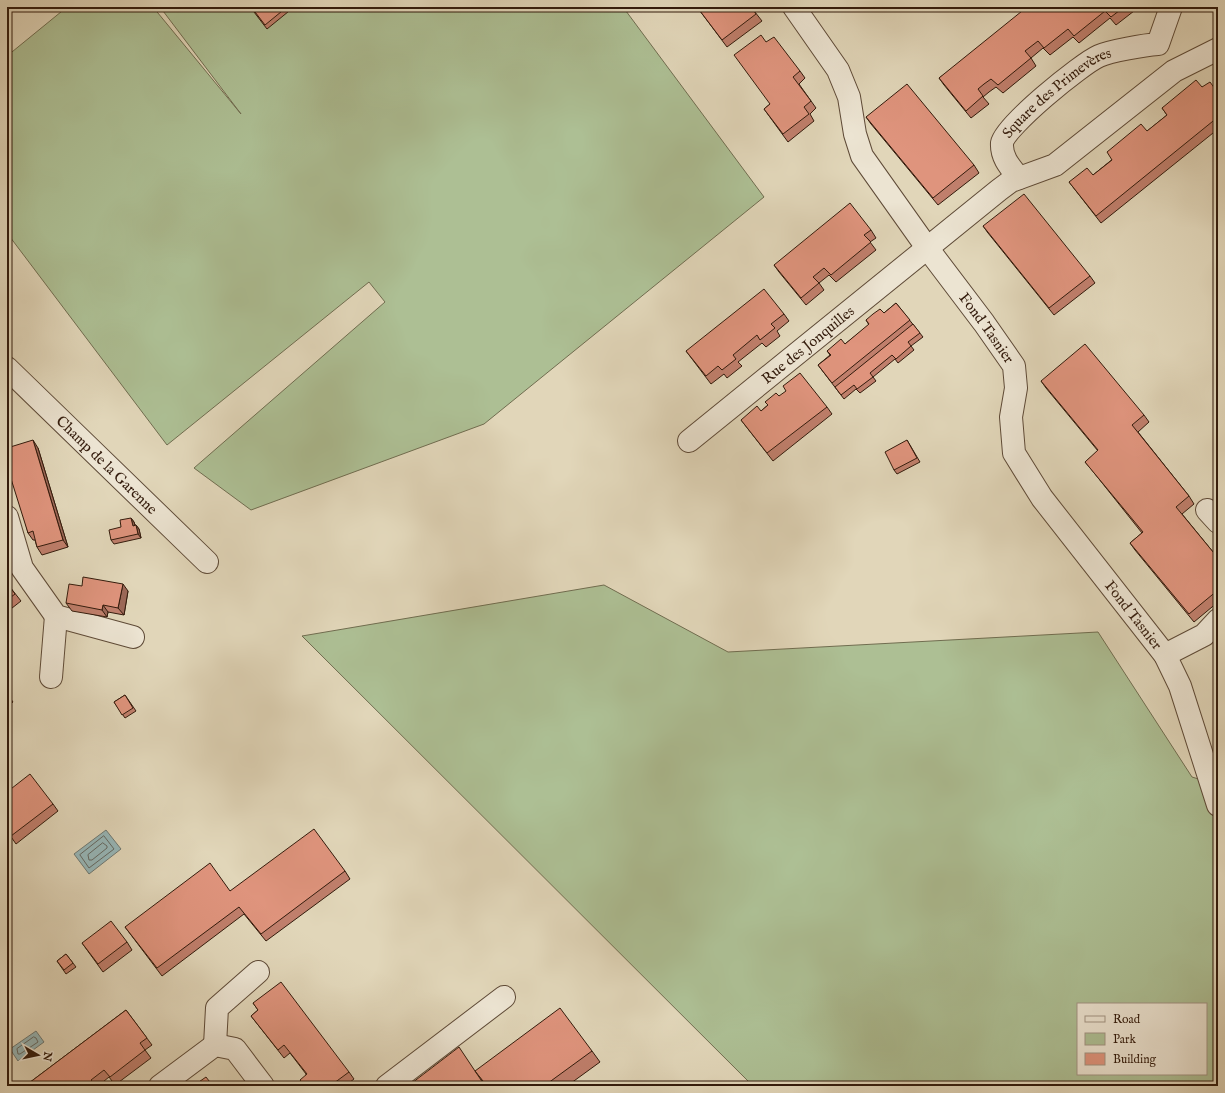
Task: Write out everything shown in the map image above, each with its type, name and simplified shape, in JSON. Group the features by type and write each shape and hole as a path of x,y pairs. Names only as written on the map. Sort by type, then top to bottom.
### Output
{"street":[{"name":"Fond Tasnier","path":"794,7 838,70 849,97 855,134 862,156 1014,366 1016,388 1011,417 1014,453 1042,498 1165,655 1180,686 1218,806"},
{"path":"1171,7 1158,44 1170,50 1182,67"},
{"name":"Square des Primevères","path":"1019,178 1005,160 1002,143 1009,131 1023,114 1098,56 1158,44"},
{"path":"928,249 1011,181 1055,165 1174,71 1218,49"},
{"name":"Rue des Jonquilles","path":"689,441 928,249"},
{"name":"Champ de la Garenne","path":"7,368 207,562"},
{"path":"7,517 22,568 56,616 52,678"},
{"path":"56,616 133,637"},
{"path":"1165,655 1204,635 1218,620"},
{"path":"215,1045 217,1008 258,972"},
{"path":"387,1086 504,997"},
{"path":"160,1086 215,1045 235,1049 263,1086"}],"green space":[{"path":"67,7 153,7 241,114 160,7 623,7 764,197 484,424 251,510 194,468 385,302 369,282 167,445 7,233 7,56"},
{"path":"604,585 728,652 1098,632 1192,777 1218,785 1218,1086 753,1086 302,636"}],"water":[{"path":"106,830 121,849 89,874 74,854"},
{"path":"36,1031 44,1042 18,1061 10,1049"}],"building":[{"path":"287,7 265,25 252,8"},
{"path":"697,7 751,7 756,14 722,40"},
{"path":"1027,7 1124,7 1111,17 1105,11 1074,36 1068,29 1044,48 1038,41 1025,51 1031,58 998,85 991,79 978,89 983,96 966,111 939,78"},
{"path":"761,35 766,42 774,37 800,71 793,77 811,101 804,107 809,114 783,134 764,109 770,104 734,55"},
{"path":"1196,80 1202,87 1210,82 1218,93 1218,117 1096,216 1069,182 1087,168 1093,175 1112,160 1107,152 1141,124 1147,131 1167,115 1162,108"},
{"path":"907,84 974,165 933,198 866,117"},
{"path":"1024,194 1090,276 1049,308 983,226"},
{"path":"850,203 871,230 864,235 871,242 831,275 824,268 813,277 819,283 801,298 774,265"},
{"path":"764,289 784,314 771,324 775,328 760,340 757,335 733,355 736,359 722,370 718,366 706,376 686,351"},
{"path":"896,303 910,320 832,383 818,365 831,355 827,351 841,339 845,344 869,324 866,320 873,314 880,309 884,313"},
{"path":"913,324 920,333 908,342 911,346 896,359 892,355 870,373 873,377 857,389 854,385 841,395 835,387"},
{"path":"1085,344 1144,415 1132,425 1189,496 1176,507 1218,558 1218,590 1189,614 1130,543 1143,532 1085,462 1098,450 1041,381"},
{"path":"800,373 827,407 767,453 741,420 757,406 761,411 768,405 765,402 776,393 779,396 786,391 783,386"},
{"path":"33,440 63,540 37,547 33,531 28,533 7,466 7,464 11,463 7,448"},
{"path":"907,440 917,458 894,470 885,452"},
{"path":"131,518 133,526 136,525 138,534 111,540 109,530 121,527 120,520"},
{"path":"83,577 123,584 118,608 103,605 102,610 66,603 69,584 82,586"},
{"path":"7,583 15,594 7,600"},
{"path":"125,695 133,708 122,715 114,702"},
{"path":"30,774 53,804 11,836 7,831 7,792"},
{"path":"314,829 345,871 261,934 239,907 157,968 125,927 210,863 230,891"},
{"path":"111,921 127,942 98,964 82,943"},
{"path":"66,954 73,963 64,970 57,961"},
{"path":"281,982 349,1072 330,1086 305,1086 300,1080 307,1074 284,1045 278,1050 251,1016 258,1010 253,1003"},
{"path":"560,1008 592,1051 544,1086 487,1086 475,1071"},
{"path":"126,1010 147,1038 140,1043 145,1050 110,1077 104,1070 91,1080 96,1086 25,1086"},
{"path":"459,1047 485,1086 408,1086"},
{"path":"206,1077 213,1086 193,1086"}]}
